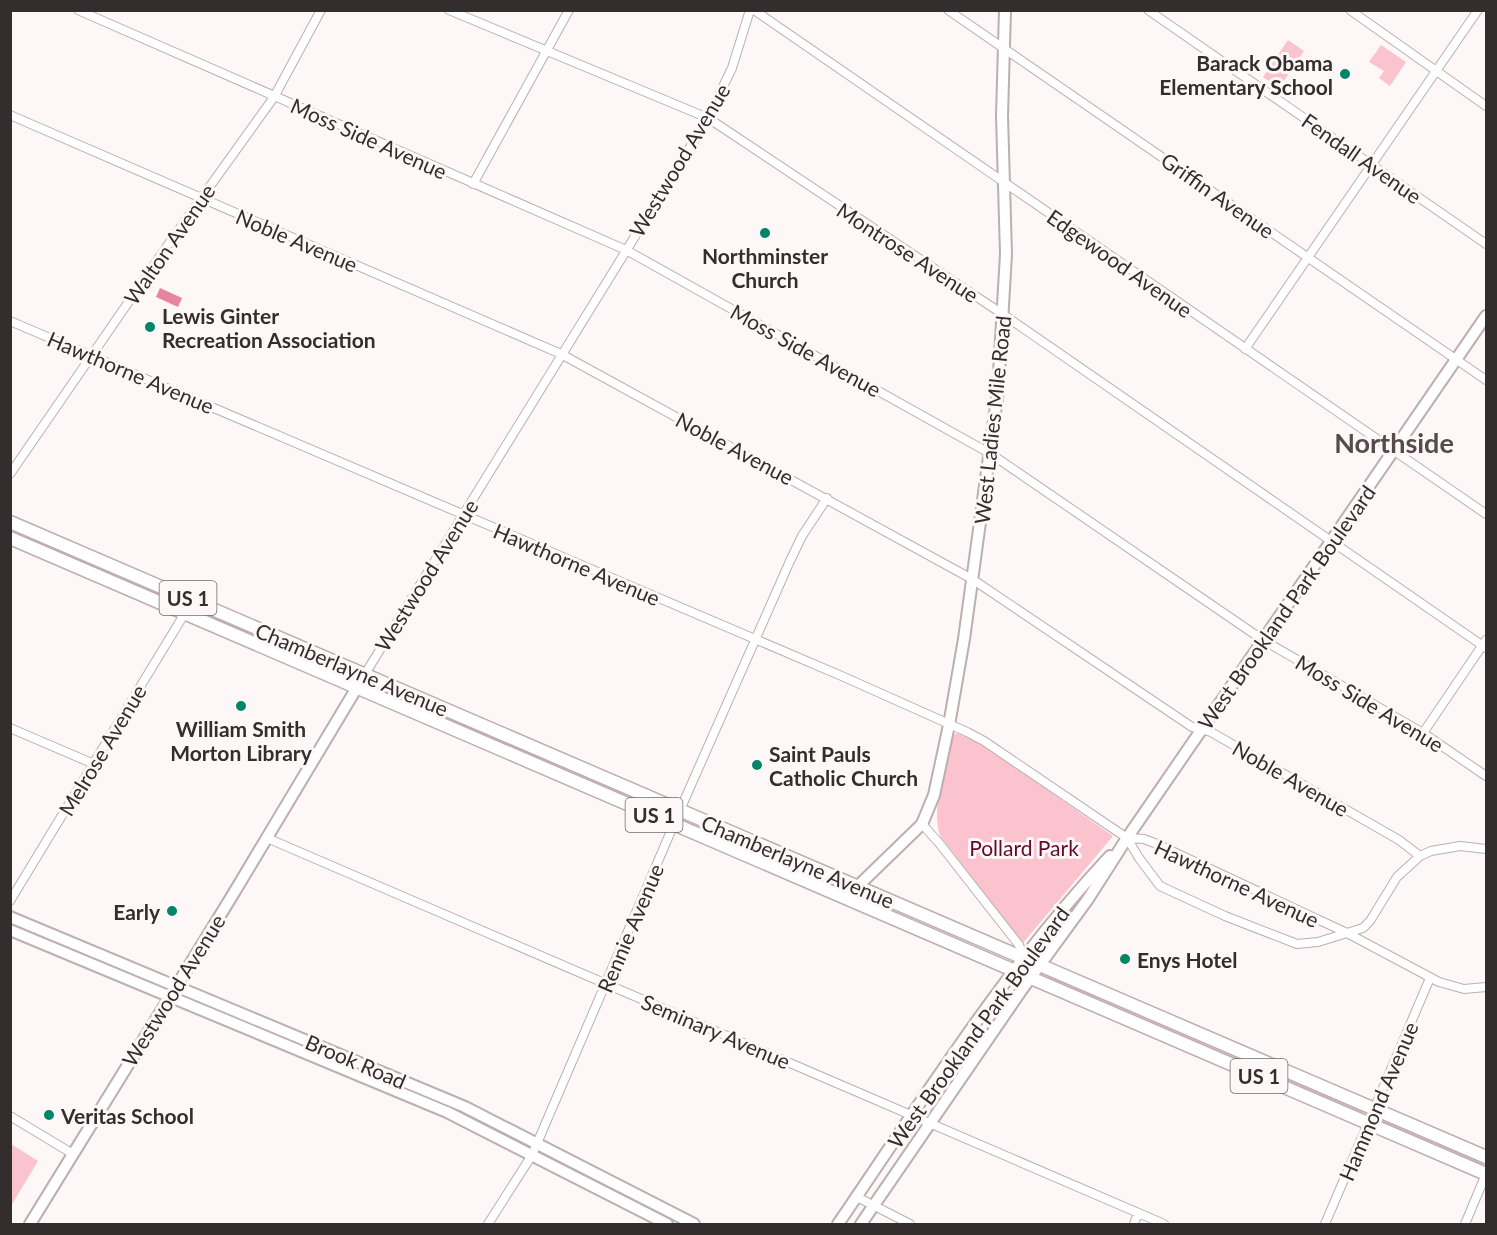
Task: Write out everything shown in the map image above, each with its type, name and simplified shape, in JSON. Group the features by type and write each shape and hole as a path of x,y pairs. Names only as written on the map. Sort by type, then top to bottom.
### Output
{"main road":[{"name":"West Ladies Mile Road","path":"843,897 858,886 922,824 934,795 949,724 990,454 1004,315 1006,254 1002,116 1005,10"},
{"name":"West Brookland Park Boulevard","path":"861,1224 1088,899 1127,838 1486,316"},
{"name":"Chamberlayne Avenue","path":"10,522 1486,1157"},
{"name":"Chamberlayne Avenue","path":"10,538 1486,1174"},
{"name":"Westwood Avenue","path":"30,1224 365,674"},
{"name":"West Brookland Park Boulevard","path":"838,1224 1014,970 1078,890 1127,838"},
{"name":"Brook Road","path":"10,917 459,1104 694,1224"},
{"name":"Brook Road","path":"10,930 447,1112 664,1224"}],"street":[{"name":"Moss Side Avenue","path":"78,10 626,250 990,454 1263,640 1423,733 1486,776"},
{"name":"Walton Avenue","path":"10,474 201,198 274,97 321,10"},
{"name":"Montrose Avenue","path":"449,10 708,118 1004,315 1331,542 1485,644"},
{"path":"473,184 569,10"},
{"name":"Westwood Avenue","path":"365,674 708,118 732,68 752,10"},
{"name":"Edgewood Avenue","path":"752,10 1486,514"},
{"name":"Griffin Avenue","path":"948,10 1486,380"},
{"name":"Fendall Avenue","path":"1148,10 1486,244"},
{"path":"1350,10 1486,106"},
{"path":"1245,349 1478,10"},
{"name":"Noble Avenue","path":"10,115 561,354 972,579 1192,728 1211,732 1399,840 1420,856"},
{"name":"Hawthorne Avenue","path":"10,321 755,640 984,741 1127,838 1160,886 1225,916 1297,944 1318,942 1347,933"},
{"name":"Rennie Avenue","path":"488,1224 532,1155 535,1143 796,548 827,498"},
{"name":"Melrose Avenue","path":"10,901 185,614 199,603"},
{"path":"1423,733 1485,644"},
{"path":"10,728 94,764"},
{"path":"922,824 1019,945 1024,958"},
{"name":"Seminary Avenue","path":"267,838 1164,1224"},
{"name":"Hawthorne Avenue","path":"1127,838 1144,839 1157,844 1347,933 1448,986 1464,989 1486,987"},
{"path":"1347,933 1366,925 1397,877 1420,856 1431,851 1460,846 1486,849"},
{"name":"Hammond Avenue","path":"1325,1224 1431,978"},
{"path":"10,1116 73,1154"},
{"path":"1465,1224 1486,1174"},
{"path":"857,1197 910,1224"},
{"path":"664,1224 669,1212"},
{"path":"1134,1224 1138,1213"}],"green space":[{"path":"1288,40 1304,51 1279,88 1263,77"},
{"path":"1381,45 1406,62 1390,86 1379,78 1384,71 1369,62"},
{"name":"Pollard Park","path":"957,733 979,742 1113,836 1023,943 940,836 938,801 950,741"},
{"path":"1048,976 1121,1008 1153,1018 1363,1109 1363,1114 1047,979"},
{"path":"1382,1118 1482,1160 1482,1164 1380,1122"},
{"path":"11,1144 38,1161 11,1206"}],"shaded area":[{"path":"160,288 182,298 178,307 156,297"}],"place":[{"name":"Barack Obama Elementary School","path":"1345,74"},
{"name":"Northminster Church","path":"765,233"},
{"name":"Lewis Ginter Recreation Association","path":"150,327"},
{"name":"William Smith Morton Library","path":"241,706"},
{"name":"Saint Pauls Catholic Church","path":"757,765"},
{"name":"Early","path":"172,911"},
{"name":"Enys Hotel","path":"1125,959"},
{"name":"Veritas School","path":"49,1115"}],"district":[{"name":"Northside","path":"1394,442"}]}
